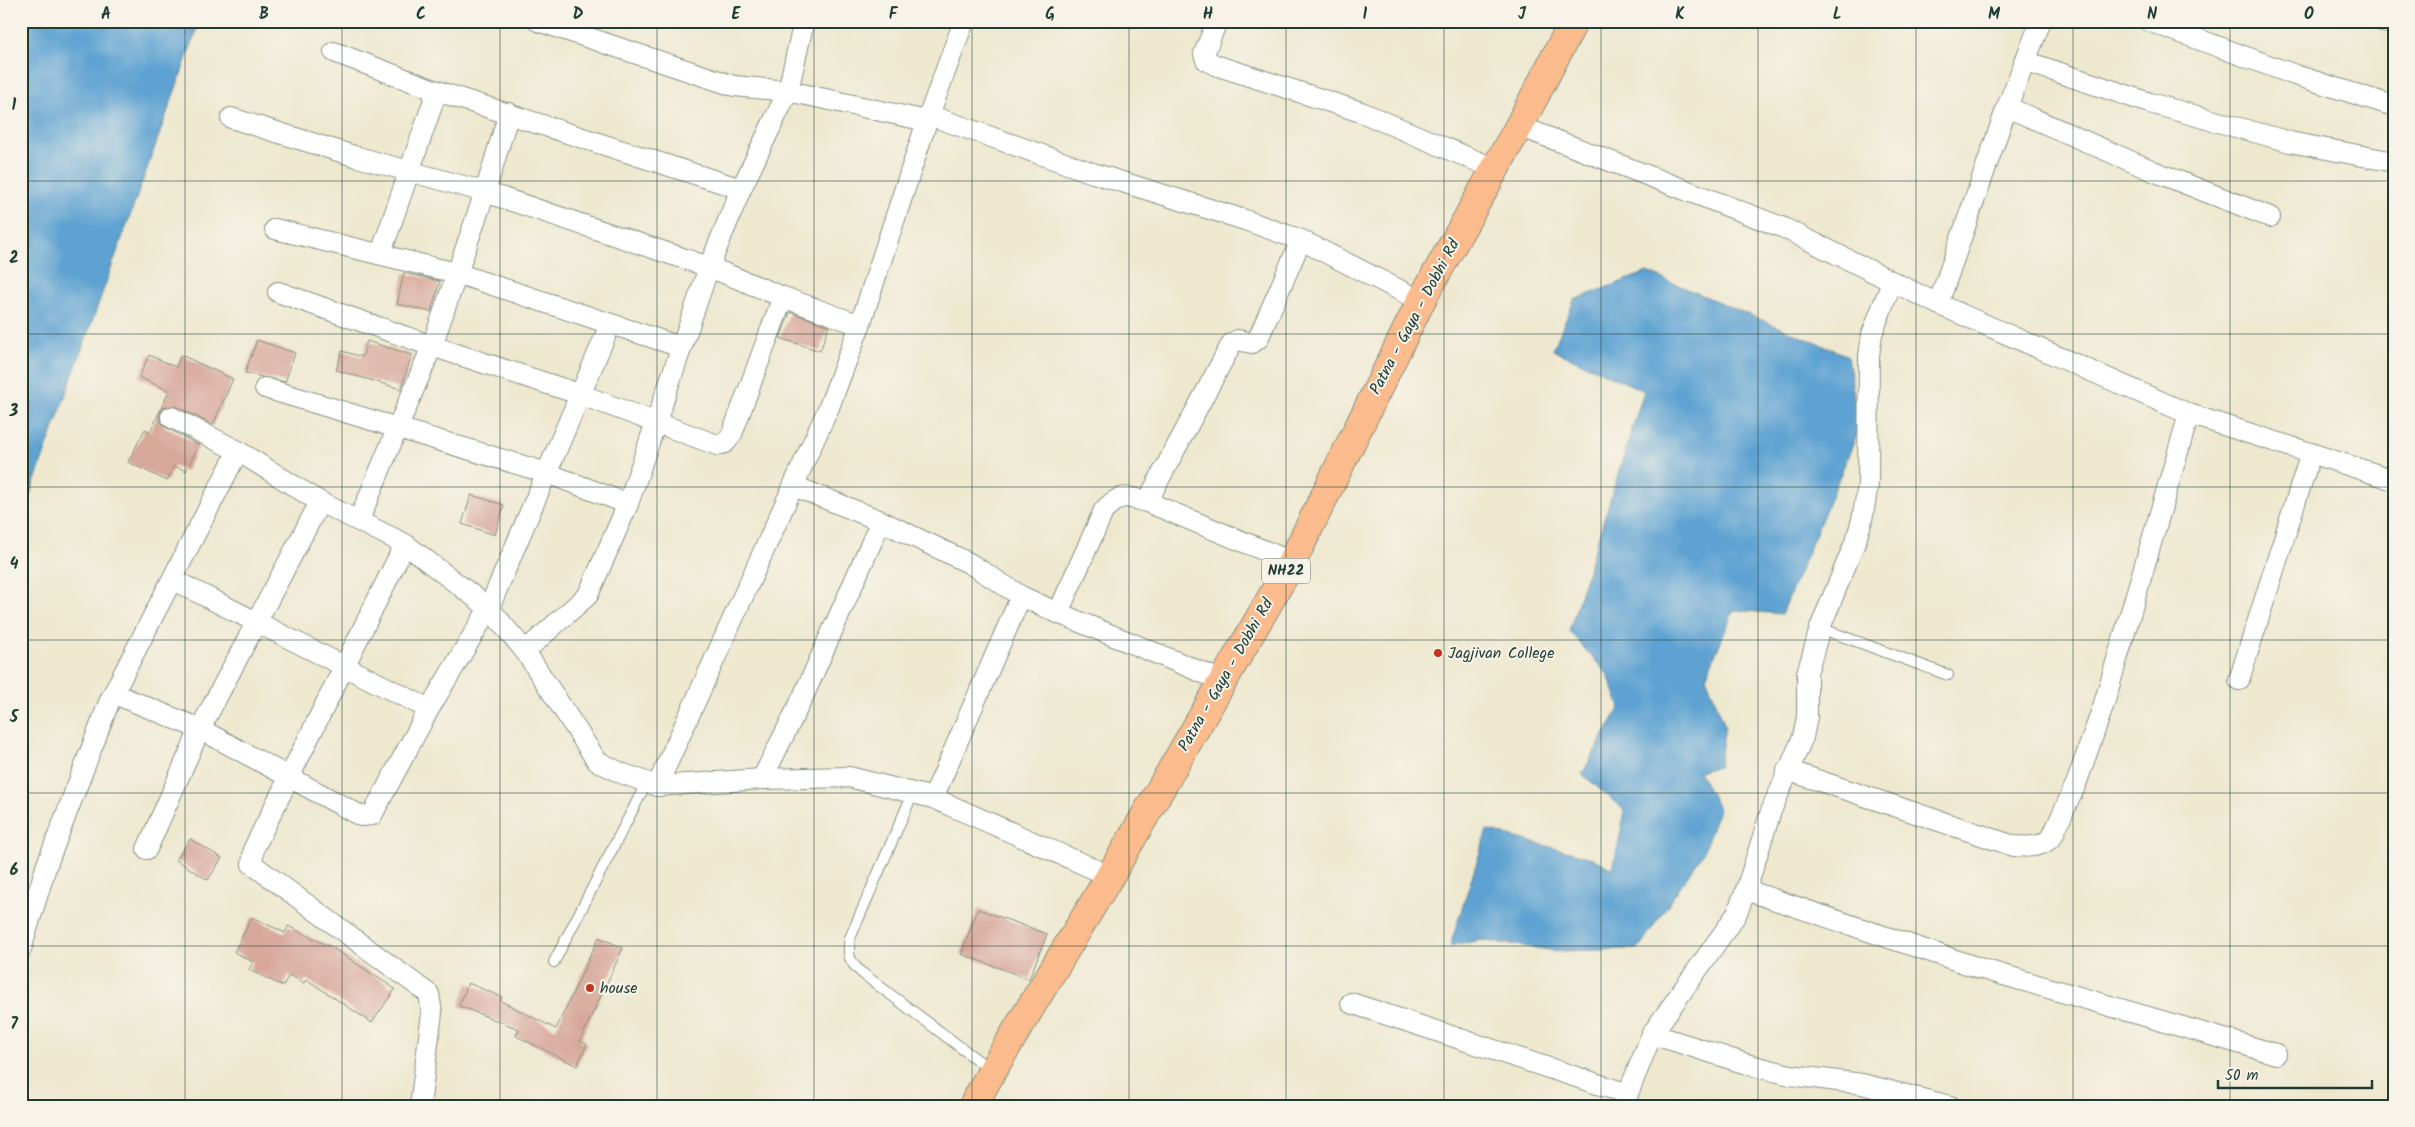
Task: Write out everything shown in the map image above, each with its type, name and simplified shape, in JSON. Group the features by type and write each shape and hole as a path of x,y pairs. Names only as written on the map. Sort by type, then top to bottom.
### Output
{"main road":[{"name":"Patna - Gaya - Dobhi Rd","path":"973,1106 992,1071 1110,876 1292,562 1421,300 1519,126 1574,21"}],"street":[{"path":"538,21 734,86 788,91 928,118 1093,174 1246,220 1302,240 1421,300"},
{"path":"525,651 588,595 628,504 709,266 741,189 788,91 804,21"},
{"path":"652,784 794,486 829,407 860,325 928,118 964,21"},
{"path":"1217,21 1204,54 1206,60 1215,65 1361,112 1495,169"},
{"path":"1938,304 2007,107 2041,21"},
{"path":"2150,21 2294,75 2394,106"},
{"path":"2382,21 2394,25"},
{"path":"334,52 437,91 741,189"},
{"path":"2024,61 2150,103 2290,142 2394,162"},
{"path":"381,253 437,91"},
{"path":"2007,107 2153,171 2270,218"},
{"path":"359,520 432,346 485,192 509,114"},
{"path":"231,118 354,156 409,169 485,192 709,266 783,297 860,325"},
{"path":"1519,126 1784,228 1938,304 2189,414 2394,480"},
{"path":"275,229 381,253 456,273 681,347"},
{"path":"1147,502 1232,343 1238,340 1252,343 1258,339 1302,240"},
{"path":"1351,1003 1625,1100 1652,1034 1730,926 1746,890 1771,810 1806,726 1807,673 1820,628 1856,540 1862,520 1868,485 1869,356 1872,334 1892,282"},
{"path":"278,292 432,346 579,394 717,445 725,443 732,434 783,297"},
{"path":"116,694 200,729 361,816 372,815 429,709 488,608 610,325"},
{"path":"265,388 546,473 628,504"},
{"path":"1787,770 2014,846 2032,847 2046,843 2052,837 2076,784 2103,707 2189,414"},
{"path":"171,417 238,451 320,502 405,544 488,608 525,651 597,761 652,784 850,777 933,798 1110,876"},
{"path":"21,948 46,867 110,700 116,694 238,451"},
{"path":"2240,680 2311,453"},
{"path":"794,486 881,521 968,562 1021,596 1058,613 1223,681"},
{"path":"1058,613 1104,510 1114,500 1124,496 1147,502 1292,562"},
{"path":"147,849 200,729 320,502"},
{"path":"762,779 802,700 881,521"},
{"path":"405,544 254,848 252,864 429,994 432,1013 420,1106"},
{"path":"173,580 429,709"},
{"path":"933,798 1021,596"},
{"path":"1746,890 1979,968 2276,1054"},
{"path":"1652,1034 1750,1065 1790,1075 1862,1084 1950,1106"}],"lane":[{"path":"1820,628 1948,676"},
{"path":"554,962 652,784"},
{"path":"913,793 850,938 848,952 851,963 992,1071"}],"water":[{"path":"21,21 200,21 29,497 21,511"},
{"path":"1647,272 1848,356 1859,430 1782,614 1734,610 1706,677 1725,726 1719,767 1699,771 1719,810 1703,853 1638,949 1556,951 1481,940 1450,946 1487,830 1592,858 1613,869 1625,811 1582,774 1620,707 1608,675 1569,631 1644,391 1553,350 1574,300"}],"building":[{"path":"404,273 440,281 431,312 397,304"},
{"path":"790,312 829,326 820,351 780,338"},
{"path":"257,340 295,353 285,382 245,373"},
{"path":"367,341 412,355 401,389 336,370 342,351 362,357"},
{"path":"149,355 176,367 181,355 233,379 213,425 176,406 165,407 161,411 159,418 165,427 199,445 186,471 174,466 167,481 128,462 145,429 150,432 169,391 139,377"},
{"path":"471,495 504,505 495,535 462,524"},
{"path":"190,839 222,858 208,880 176,860"},
{"path":"978,909 1047,934 1029,979 961,954"},
{"path":"252,917 285,933 288,926 333,948 395,989 372,1023 306,979 304,983 289,975 283,986 249,970 253,962 234,952"},
{"path":"599,937 623,948 580,1041 587,1044 577,1066 516,1036 519,1029 459,1006 468,983 502,997 501,1001 556,1029"}],"place":[{"name":"Jagjivan College","path":"1438,653"},
{"name":"house","path":"590,988"}]}
